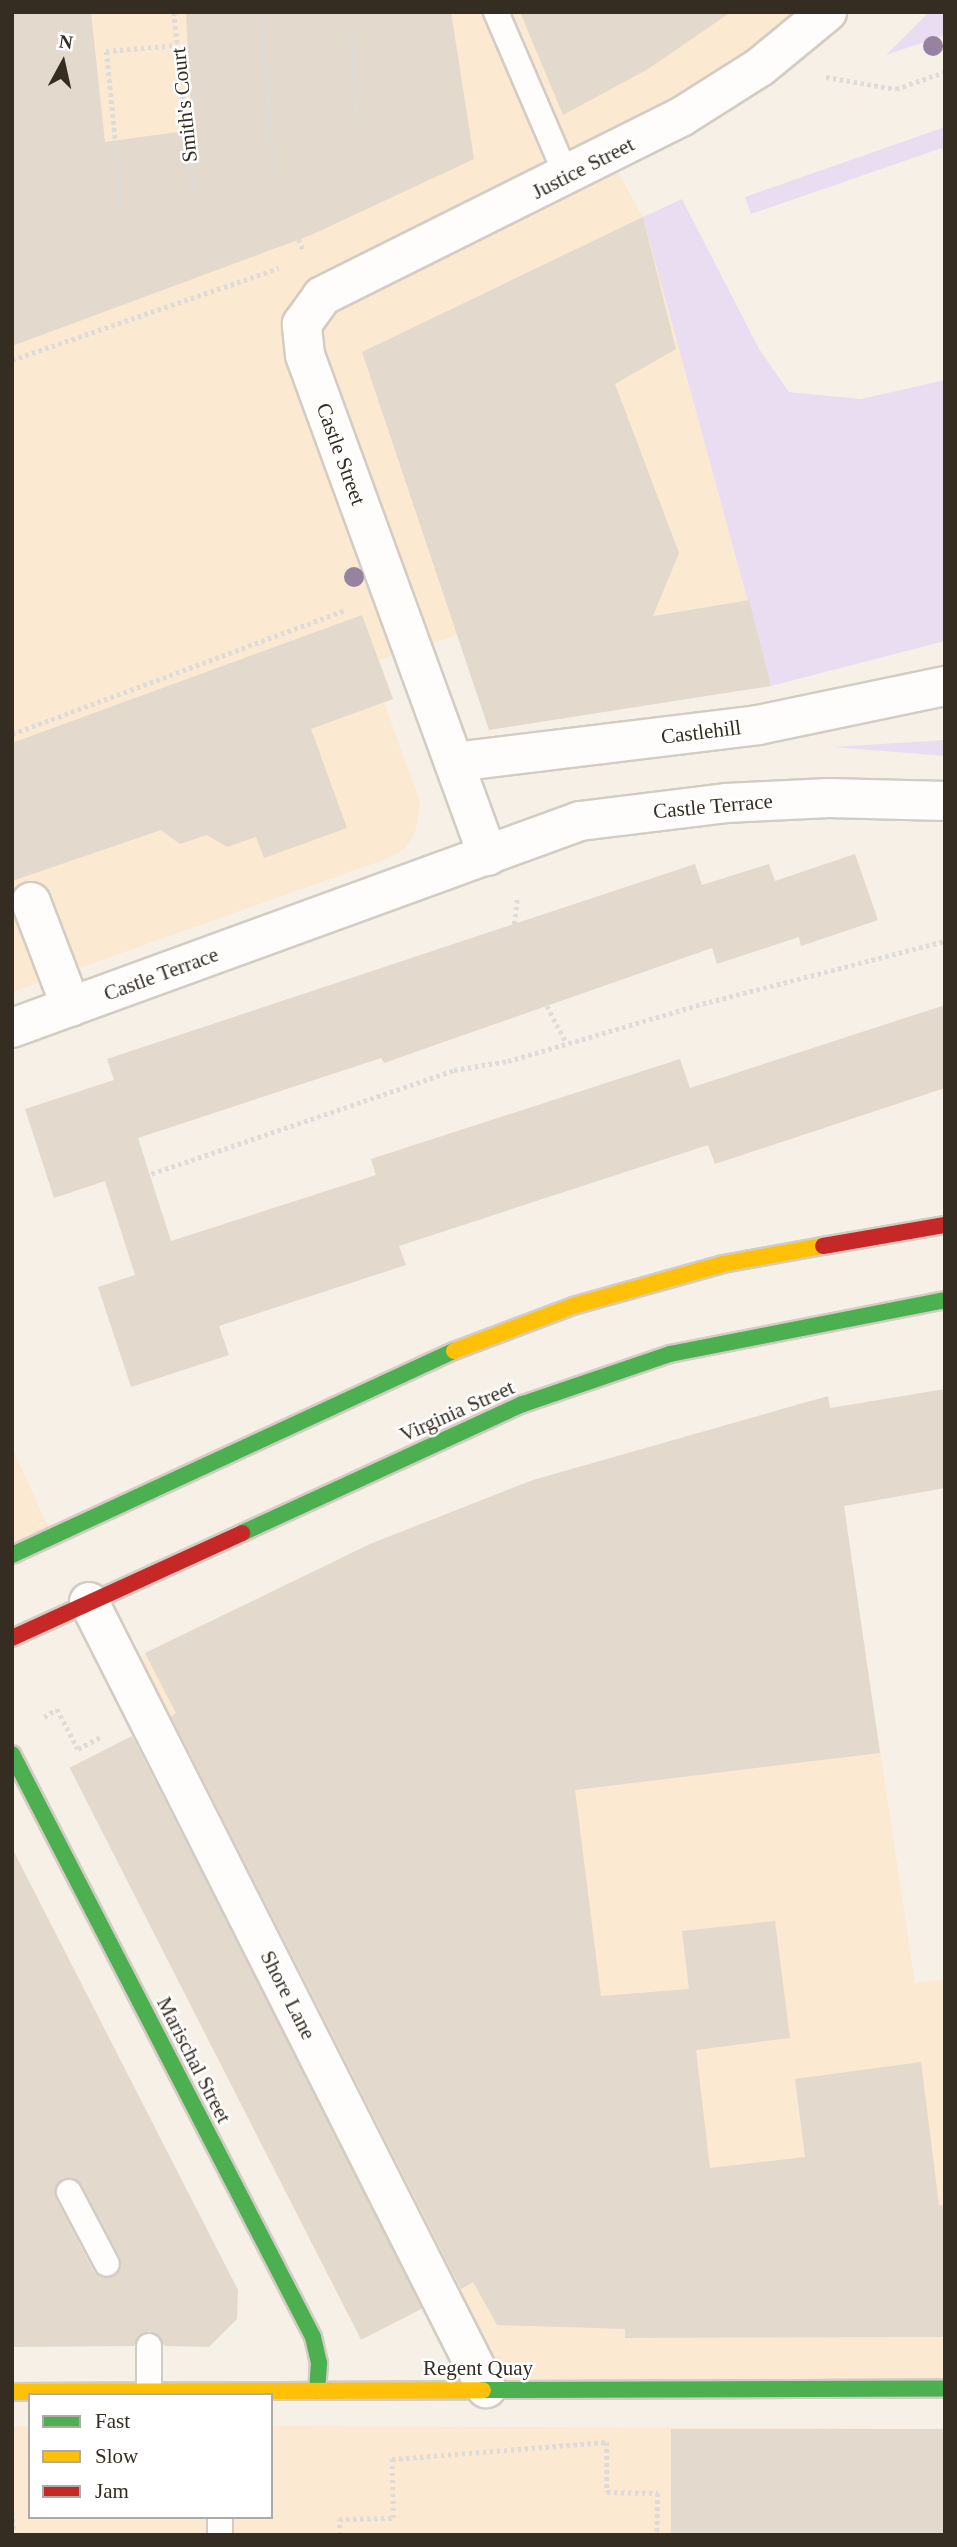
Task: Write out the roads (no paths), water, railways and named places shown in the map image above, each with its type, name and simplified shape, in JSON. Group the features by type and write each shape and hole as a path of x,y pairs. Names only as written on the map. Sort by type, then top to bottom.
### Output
{"main road":[{"path":"12,1555 472,1343 573,1306 723,1264 945,1225"},
{"name":"Virginia Street","path":"12,1638 547,1395 670,1354 945,1300"},
{"name":"Marischal Street","path":"12,1754 313,2337 319,2363 317,2390"},
{"name":"Regent Quay","path":"12,2392 945,2388"}],"street":[{"name":"Justice Street","path":"322,296 567,177 681,117 760,66 827,12"},
{"name":"Castle Street","path":"322,296 302,324 301,344 454,762"},
{"name":"Castlehill","path":"454,762 758,725 945,686"},
{"path":"454,762 488,856"},
{"name":"Castle Terrace","path":"12,1028 580,821 652,810 829,798 945,801"},
{"path":"31,902 71,1007"},
{"name":"Shore Lane","path":"89,1602 486,2388"}],"lane":[{"path":"496,12 567,177"},
{"path":"69,2192 107,2264"},
{"path":"149,2346 149,2391"}]}
